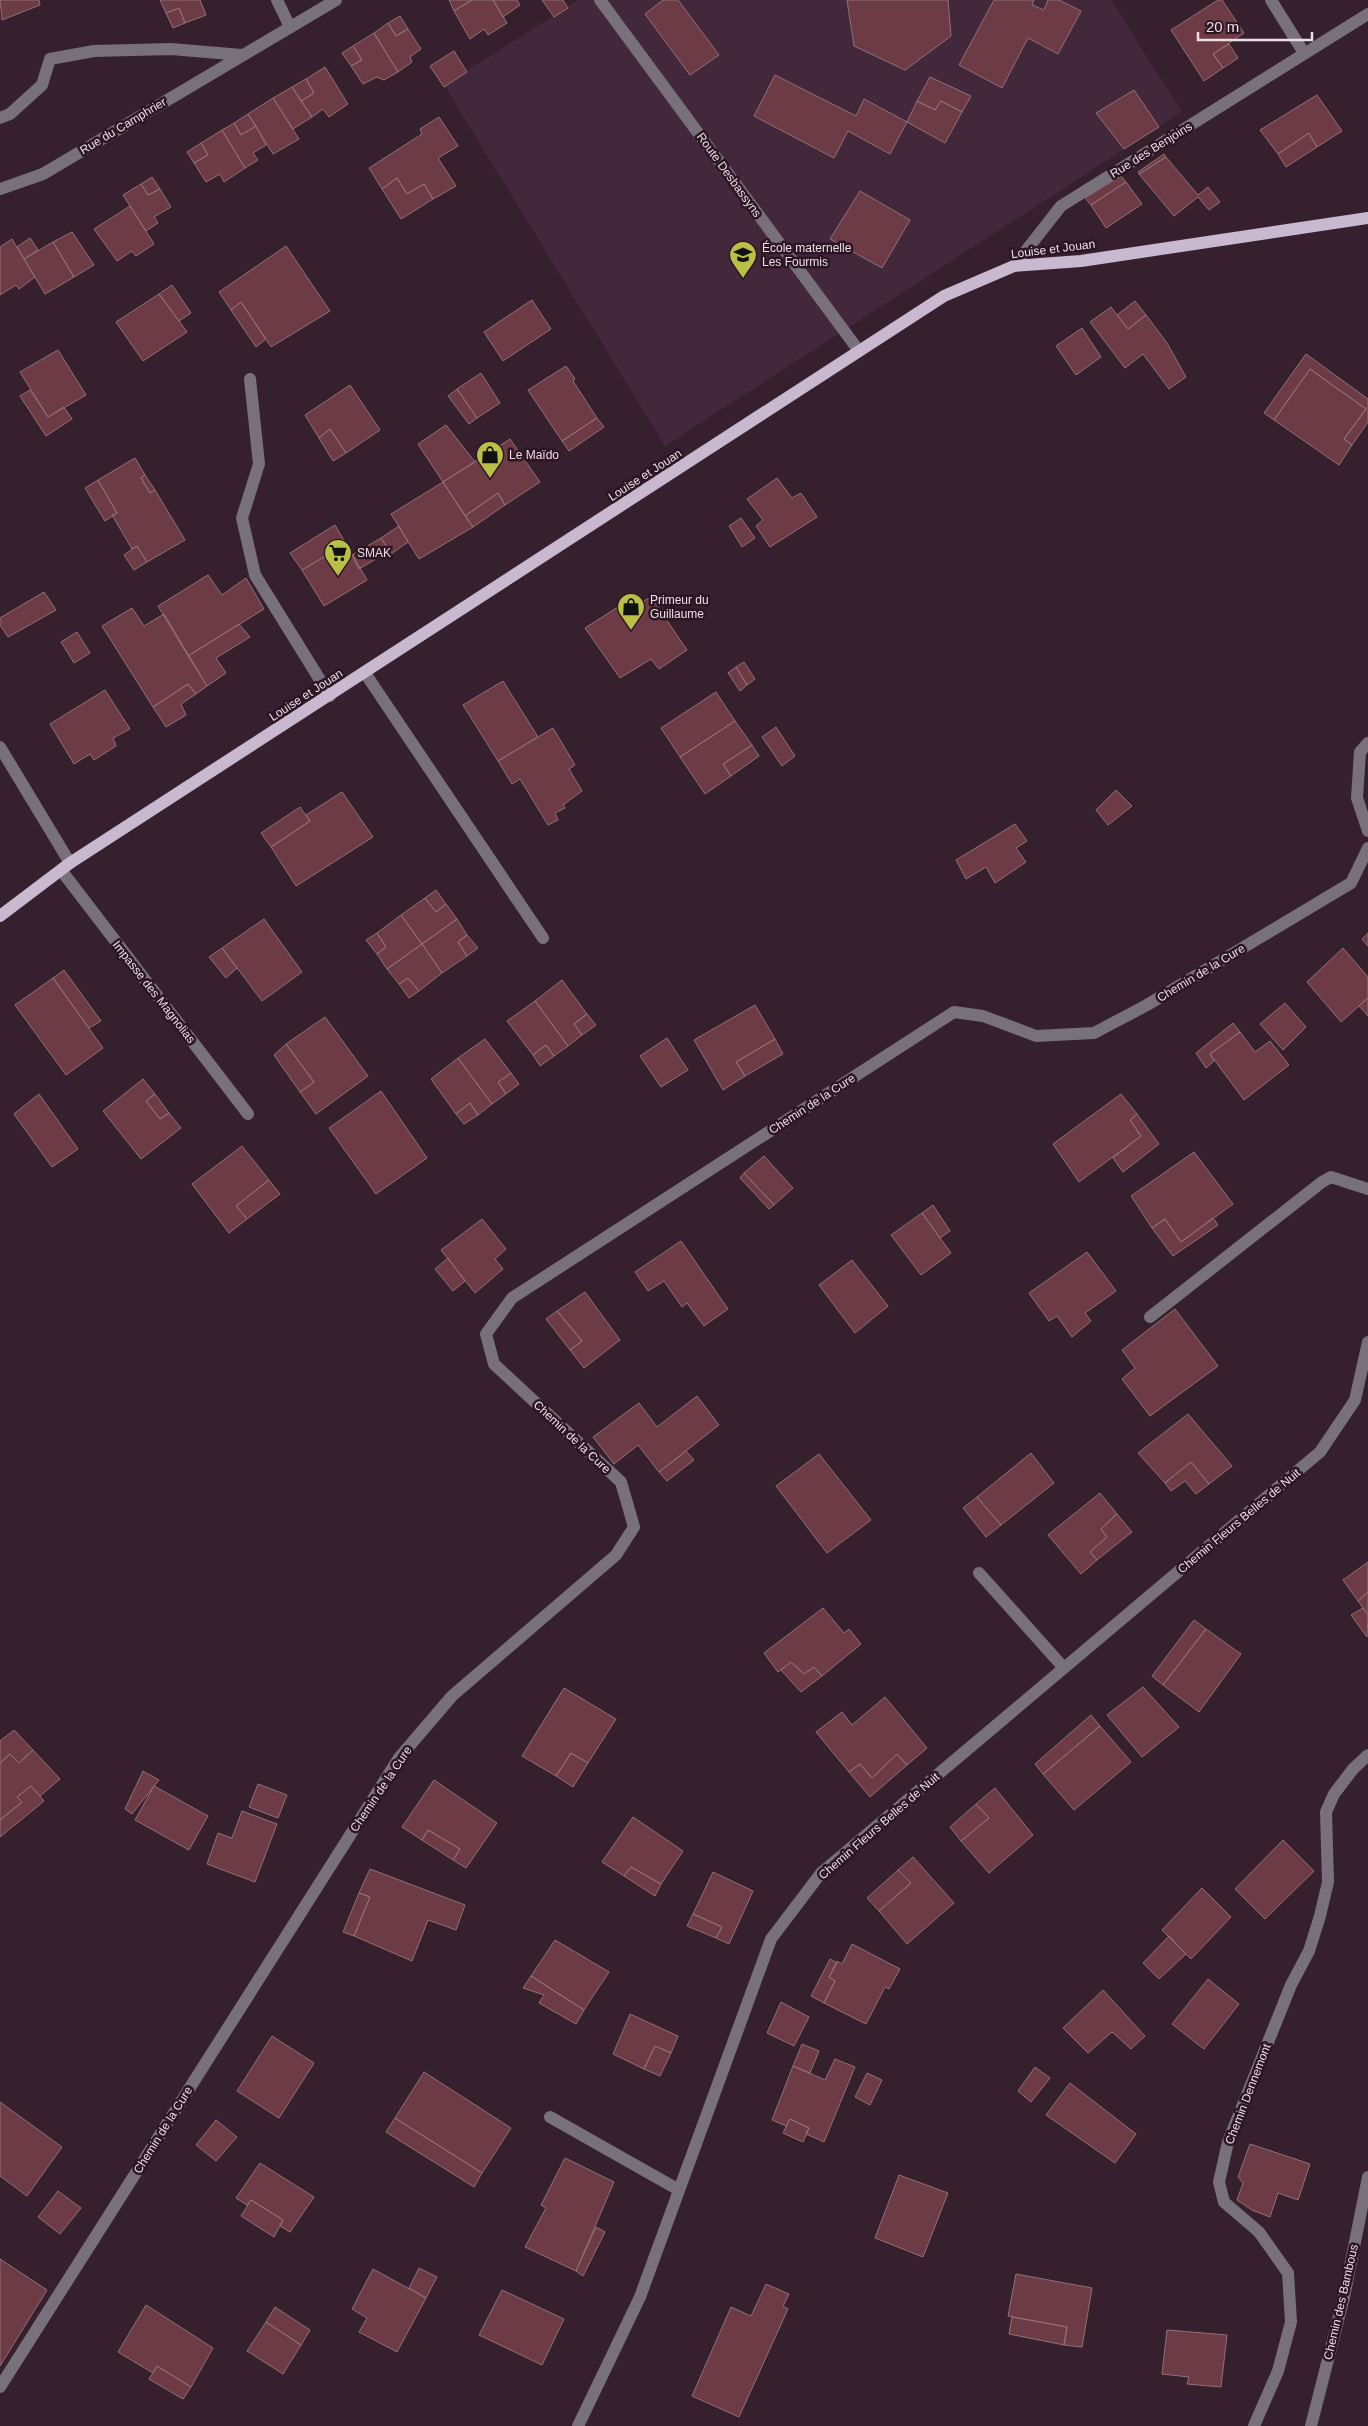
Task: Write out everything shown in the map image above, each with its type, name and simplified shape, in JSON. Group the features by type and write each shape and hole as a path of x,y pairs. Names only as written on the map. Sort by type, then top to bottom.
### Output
{"main road":[{"name":"Louise et Jouan","path":"0,916 66,867 944,296 1014,266 1081,261 1368,218"}],"street":[{"path":"277,0 290,28"},
{"name":"Rue du Camphrier","path":"0,188 43,174 336,0"},
{"name":"Route Desbassyns","path":"600,0 858,351"},
{"path":"1271,0 1304,53"},
{"name":"Rue des Benjoins","path":"1014,266 1061,206 1368,14"},
{"path":"0,118 10,114 42,85 50,59 94,51 171,49 242,55"},
{"path":"250,379 259,464 242,518 255,575 330,696"},
{"path":"365,673 544,938"},
{"path":"1368,743 1360,752 1357,798 1368,831"},
{"name":"Impasse des Magnolias","path":"0,747 66,867 248,1114"},
{"name":"Chemin de la Cure","path":"0,2387 399,1758 452,1696 616,1555 634,1527 621,1482 494,1364 486,1334 512,1298 954,1012 984,1016 1036,1036 1094,1033 1147,1005 1351,883 1368,848"},
{"path":"1150,1317 1322,1182 1331,1178 1368,1189"},
{"name":"Chemin Fleurs Belles de Nuit","path":"578,2426 640,2297 771,1939 821,1873 1320,1452 1355,1400 1368,1342"},
{"path":"979,1573 1064,1668"},
{"name":"Chemin Dennemont","path":"1254,2426 1278,2371 1291,2322 1288,2273 1259,2232 1224,2202 1219,2182 1228,2142 1291,1985 1310,1951 1328,1882 1326,1812 1334,1794 1353,1769 1368,1755"},
{"path":"550,2117 679,2190"},
{"name":"Chemin des Bambous","path":"1311,2426 1344,2297 1368,2177"}],"shaded area":[{"name":"École maternelle Les Fourmis","path":"579,0 1111,0 1182,112 665,446 444,85"}],"building":[{"path":"0,0 39,0 40,5 2,20"},
{"path":"160,0 200,0 206,15 185,23 179,8 166,13"},
{"path":"449,0 472,0 454,11"},
{"path":"472,0 493,0 507,23 488,35 484,29 470,39 454,11"},
{"path":"493,0 517,0 520,5 503,17"},
{"path":"542,0 563,0 568,8 554,17"},
{"path":"663,0 678,0 719,55 690,75 645,14"},
{"path":"847,0 948,0 951,36 905,70 854,46"},
{"path":"994,0 1034,0 1032,5 1044,10 1048,0 1059,0 1081,11 1058,54 1028,38 1002,88 959,65"},
{"path":"1218,0 1222,0 1244,33 1213,54 1223,68 1204,81 1171,30"},
{"path":"179,8 185,23 173,28 166,13"},
{"path":"400,16 408,29 396,36 388,23"},
{"path":"388,23 396,36 408,29 421,49 410,57 412,62 398,72 374,33"},
{"path":"374,33 398,72 384,80 377,77 363,84 351,66 362,60 353,46"},
{"path":"1229,44 1238,58 1223,68 1213,54"},
{"path":"353,46 362,60 351,66 342,53"},
{"path":"454,51 467,72 444,87 430,66"},
{"path":"325,67 348,104 329,117 323,109 312,117 301,101 314,93 306,79"},
{"path":"775,75 856,116 864,99 907,122 890,154 848,131 834,158 754,116"},
{"path":"930,77 971,96 962,112 941,101 935,110 917,101"},
{"path":"306,79 314,93 301,101 292,87"},
{"path":"292,87 312,117 293,129 273,98"},
{"path":"1134,90 1159,127 1124,149 1096,113"},
{"path":"1317,95 1342,131 1317,147 1309,133 1278,154 1260,130"},
{"path":"273,98 299,139 273,154 248,114"},
{"path":"917,101 935,110 941,101 962,112 945,143 907,122"},
{"path":"248,114 256,126 241,135 234,123"},
{"path":"439,117 458,146 438,158 456,186 433,199 424,184 407,194 397,178 382,189 369,168 422,134 420,129"},
{"path":"234,123 241,135 256,126 266,145 253,153 258,160 245,168 222,130"},
{"path":"222,130 245,168 224,182 220,174 206,182 194,163 208,155 201,143"},
{"path":"1309,133 1317,147 1286,167 1278,154"},
{"path":"201,143 208,155 194,163 187,152"},
{"path":"1164,154 1166,157 1139,174 1138,172"},
{"path":"1166,157 1198,195 1208,187 1220,202 1209,210 1198,197 1174,216 1139,174"},
{"path":"1121,176 1126,182 1091,205 1085,198"},
{"path":"152,177 160,189 148,195 141,184"},
{"path":"397,178 407,194 424,184 433,199 401,219 382,189"},
{"path":"1126,182 1142,204 1106,228 1091,205"},
{"path":"141,184 148,195 160,189 171,207 154,217 158,223 146,231 123,195"},
{"path":"860,191 910,220 882,268 830,239"},
{"path":"130,206 154,244 136,256 132,251 117,261 94,229"},
{"path":"72,232 94,265 74,277 53,242"},
{"path":"30,238 38,250 24,259 17,247"},
{"path":"12,239 35,277 19,289 16,285 0,295 0,247"},
{"path":"53,242 74,277 45,294 24,259"},
{"path":"286,246 330,311 271,347 241,302 231,310 219,292"},
{"path":"172,285 191,313 179,321 159,294"},
{"path":"159,294 187,332 143,361 116,322"},
{"path":"532,300 551,329 503,361 484,332"},
{"path":"1135,301 1146,315 1128,329 1117,315"},
{"path":"241,302 266,339 256,347 231,310"},
{"path":"1111,307 1128,329 1146,315 1167,343 1186,377 1169,389 1143,354 1125,368 1090,322"},
{"path":"1082,328 1101,357 1076,375 1056,346"},
{"path":"58,350 86,395 48,417 20,372"},
{"path":"1306,354 1368,399 1368,422 1352,445 1344,439 1366,409 1310,369 1274,420 1264,413"},
{"path":"566,366 575,379 573,381 597,418 562,441 528,390"},
{"path":"1310,369 1366,409 1344,439 1352,445 1339,465 1274,420"},
{"path":"481,373 500,403 477,418 457,389"},
{"path":"350,385 380,430 346,453 330,429 319,438 305,415"},
{"path":"457,389 477,418 469,424 448,396"},
{"path":"30,390 48,417 64,407 72,419 46,436 20,396"},
{"path":"597,418 604,427 569,451 562,441"},
{"path":"446,425 475,462 443,482 418,444"},
{"path":"330,429 346,453 333,461 319,438"},
{"path":"510,439 540,482 505,505 498,493 465,516 443,482"},
{"path":"135,458 145,475 141,478 150,493 155,490 185,540 147,562 137,546 132,549 112,515 117,513 98,480"},
{"path":"145,475 155,490 150,493 141,478"},
{"path":"777,478 792,498 801,493 817,517 770,547 756,526 763,520 747,499"},
{"path":"98,480 117,513 105,521 85,488"},
{"path":"443,482 473,527 419,559 391,514"},
{"path":"498,493 505,505 473,527 465,516"},
{"path":"741,518 755,538 742,547 729,526"},
{"path":"335,525 346,544 302,570 290,553"},
{"path":"399,526 408,542 391,554 381,538"},
{"path":"381,538 389,551 359,569 352,555"},
{"path":"346,544 367,580 324,606 302,570"},
{"path":"137,546 147,562 134,570 124,555"},
{"path":"208,575 222,595 246,578 264,609 188,656 158,606"},
{"path":"44,592 56,610 8,637 0,625 0,618"},
{"path":"651,597 687,650 659,669 651,659 620,678 585,628 629,600 633,607"},
{"path":"132,608 144,626 164,614 207,686 196,694 188,684 153,707 102,626"},
{"path":"239,624 250,637 216,658 226,673 207,686 188,656"},
{"path":"77,632 90,653 74,663 61,642"},
{"path":"744,662 755,679 747,685 736,667"},
{"path":"736,667 747,685 740,691 728,673"},
{"path":"503,681 538,737 498,761 463,705"},
{"path":"188,684 196,694 181,704 186,715 166,727 153,707"},
{"path":"105,690 130,729 113,738 116,746 94,760 90,754 74,764 50,724"},
{"path":"716,692 735,721 680,757 661,728"},
{"path":"735,721 752,745 723,764 731,776 705,794 680,757"},
{"path":"776,727 795,756 782,766 762,737"},
{"path":"553,728 575,765 569,769 582,791 563,805 565,808 555,813 558,820 548,825 520,779 512,784 498,761"},
{"path":"752,745 759,756 731,776 723,764"},
{"path":"1116,790 1132,806 1108,825 1096,810"},
{"path":"342,792 373,837 296,886 271,847 310,821 306,815"},
{"path":"300,807 310,821 271,847 261,833"},
{"path":"1015,824 1027,841 1016,848 1026,862 995,883 986,867 966,879 956,860"},
{"path":"436,890 446,904 436,912 425,898"},
{"path":"425,898 436,912 446,904 457,919 422,944 401,915"},
{"path":"401,915 422,944 387,969 377,954 386,947 377,933"},
{"path":"264,919 302,972 262,1001 222,948"},
{"path":"457,919 467,935 458,942 467,956 442,973 422,944"},
{"path":"377,933 386,947 377,954 366,940"},
{"path":"1368,933 1368,946 1362,939"},
{"path":"467,935 478,948 467,956 458,942"},
{"path":"422,944 442,973 419,991 408,978 399,984 387,969"},
{"path":"222,948 237,968 226,978 209,957"},
{"path":"1343,948 1368,977 1368,998 1341,1022 1307,982"},
{"path":"64,970 101,1021 89,1028 53,978"},
{"path":"53,978 103,1048 66,1075 15,1005"},
{"path":"408,978 419,991 409,998 399,984"},
{"path":"562,980 587,1014 574,1024 582,1035 568,1046 535,1001"},
{"path":"1368,998 1368,1016 1359,1006"},
{"path":"535,1001 568,1046 554,1056 546,1045 533,1055 507,1021"},
{"path":"1285,1003 1306,1027 1283,1050 1260,1024"},
{"path":"755,1005 775,1039 736,1062 745,1076 723,1090 694,1040"},
{"path":"587,1014 596,1025 582,1035 574,1024"},
{"path":"325,1017 368,1076 316,1114 300,1092 314,1082 286,1044"},
{"path":"1233,1023 1240,1032 1210,1054 1214,1061 1206,1068 1196,1053"},
{"path":"1240,1032 1255,1052 1270,1041 1289,1065 1244,1100 1210,1054"},
{"path":"667,1038 688,1070 661,1087 640,1056"},
{"path":"485,1039 511,1073 498,1082 506,1094 492,1104 458,1058"},
{"path":"775,1039 783,1054 745,1076 736,1062"},
{"path":"286,1044 314,1082 300,1092 274,1055"},
{"path":"546,1045 554,1056 540,1066 533,1055"},
{"path":"458,1058 492,1104 478,1115 470,1103 456,1114 431,1079"},
{"path":"511,1073 519,1084 506,1094 498,1082"},
{"path":"143,1079 155,1094 146,1101 160,1119 169,1113 181,1128 141,1159 103,1111"},
{"path":"381,1091 427,1158 376,1194 329,1128"},
{"path":"39,1094 78,1149 52,1167 14,1114"},
{"path":"155,1094 169,1113 160,1119 146,1101"},
{"path":"1121,1094 1137,1114 1130,1120 1141,1136 1079,1182 1053,1144"},
{"path":"470,1103 478,1115 464,1124 456,1114"},
{"path":"1137,1114 1159,1144 1123,1172 1113,1158 1141,1136 1130,1120"},
{"path":"242,1146 269,1180 236,1206 247,1219 229,1233 192,1184"},
{"path":"1194,1152 1233,1204 1181,1242 1165,1219 1152,1228 1131,1196"},
{"path":"764,1156 793,1188 774,1205 744,1173"},
{"path":"744,1173 774,1205 769,1209 740,1178"},
{"path":"269,1180 280,1194 247,1219 236,1206"},
{"path":"933,1205 950,1231 940,1238 922,1213"},
{"path":"922,1213 951,1253 921,1275 891,1235"},
{"path":"1213,1218 1218,1225 1173,1256 1152,1228 1165,1219 1181,1242"},
{"path":"482,1219 506,1249 495,1259 503,1269 475,1293 441,1250"},
{"path":"681,1241 728,1309 704,1326 687,1303 682,1307 664,1281 648,1291 635,1272"},
{"path":"1087,1252 1116,1291 1085,1313 1091,1321 1072,1337 1057,1316 1049,1321 1029,1293"},
{"path":"448,1258 465,1281 453,1291 435,1269"},
{"path":"852,1260 888,1306 855,1333 819,1285"},
{"path":"585,1292 620,1340 584,1368 570,1350 582,1341 557,1311"},
{"path":"1175,1309 1218,1366 1150,1416 1122,1379 1135,1368 1122,1350"},
{"path":"557,1311 582,1341 570,1350 546,1319"},
{"path":"697,1396 719,1425 659,1472 638,1445 614,1464 593,1437 639,1403 657,1427"},
{"path":"1188,1414 1232,1466 1209,1484 1191,1462 1165,1483 1138,1453"},
{"path":"686,1451 694,1460 667,1481 659,1472"},
{"path":"1031,1453 1054,1483 1001,1525 977,1497"},
{"path":"819,1454 871,1520 827,1553 776,1486"},
{"path":"1191,1462 1209,1484 1196,1494 1185,1481 1171,1491 1165,1483"},
{"path":"1100,1493 1117,1514 1101,1529 1107,1537 1090,1552 1097,1560 1081,1574 1048,1535"},
{"path":"977,1497 1001,1525 986,1537 963,1508"},
{"path":"1117,1514 1132,1532 1097,1560 1090,1552 1107,1537 1101,1529"},
{"path":"1368,1562 1368,1592 1358,1601 1343,1580"},
{"path":"1368,1592 1368,1615 1358,1601"},
{"path":"823,1608 844,1633 849,1629 861,1644 822,1676 814,1667 804,1674 791,1662 778,1672 764,1653"},
{"path":"1363,1608 1368,1615 1367,1637 1351,1615"},
{"path":"1194,1620 1206,1629 1163,1685 1152,1676"},
{"path":"1206,1629 1241,1654 1199,1712 1163,1685"},
{"path":"791,1662 804,1674 814,1667 822,1676 801,1692 781,1670"},
{"path":"1143,1687 1179,1727 1142,1757 1107,1715"},
{"path":"564,1688 616,1719 588,1763 571,1753 556,1776 522,1756"},
{"path":"885,1697 927,1748 907,1765 897,1754 872,1778 860,1764 849,1772 816,1732 842,1712 852,1725"},
{"path":"1091,1715 1100,1726 1043,1774 1035,1764"},
{"path":"1100,1726 1131,1762 1074,1810 1043,1774"},
{"path":"14,1730 33,1750 19,1763 10,1754 0,1763 0,1741"},
{"path":"33,1750 60,1779 40,1796 31,1786 17,1797 22,1802 0,1820 0,1763 10,1754 19,1763"},
{"path":"571,1753 588,1763 573,1787 556,1776"},
{"path":"897,1754 907,1765 870,1797 849,1772 860,1764 872,1778"},
{"path":"143,1771 159,1780 132,1814 125,1809"},
{"path":"434,1780 497,1823 466,1868 453,1860 460,1849 428,1830 422,1840 402,1827"},
{"path":"258,1784 287,1795 278,1818 249,1807"},
{"path":"31,1786 44,1801 0,1837 0,1820 22,1802 17,1797"},
{"path":"154,1786 208,1816 189,1850 135,1820"},
{"path":"995,1788 1033,1835 989,1873 961,1841 989,1818 976,1804"},
{"path":"976,1804 989,1818 961,1841 950,1827"},
{"path":"242,1811 277,1824 255,1882 207,1864 218,1833 232,1838"},
{"path":"633,1817 683,1851 661,1884 631,1867 624,1876 602,1862"},
{"path":"428,1830 460,1849 453,1860 422,1840"},
{"path":"1283,1840 1314,1871 1265,1919 1235,1889"},
{"path":"913,1857 954,1903 907,1944 879,1911 911,1883 898,1870"},
{"path":"631,1867 661,1884 655,1896 624,1876"},
{"path":"370,1869 465,1905 456,1930 428,1920 412,1961 354,1936 370,1897 359,1893"},
{"path":"898,1870 911,1883 879,1911 867,1898"},
{"path":"713,1872 753,1891 729,1944 716,1938 722,1927 693,1914"},
{"path":"1202,1888 1231,1917 1191,1959 1162,1930"},
{"path":"359,1893 370,1897 354,1936 343,1932"},
{"path":"693,1914 722,1927 716,1938 687,1926"},
{"path":"1169,1936 1186,1954 1159,1979 1143,1963"},
{"path":"555,1940 609,1972 584,2010 531,1976"},
{"path":"852,1944 900,1969 889,1989 885,1987 866,2024 824,2003 835,1981 829,1977 837,1961 842,1964"},
{"path":"830,1959 837,1963 829,1977 835,1981 824,2003 811,1996"},
{"path":"531,1976 584,2010 576,2024 539,2003 544,1995 523,1988"},
{"path":"1208,1979 1239,2004 1204,2049 1172,2024"},
{"path":"1103,1990 1145,2036 1131,2049 1112,2032 1088,2053 1063,2028"},
{"path":"781,2002 809,2017 794,2046 767,2033"},
{"path":"630,2014 678,2036 671,2053 655,2046 644,2069 613,2054"},
{"path":"272,2036 314,2063 279,2118 237,2091"},
{"path":"802,2044 819,2051 810,2073 793,2066"},
{"path":"655,2046 671,2053 660,2076 644,2069"},
{"path":"835,2059 855,2067 824,2142 806,2134 809,2128 790,2119 786,2126 772,2120 793,2066 825,2080"},
{"path":"1035,2067 1050,2078 1031,2102 1018,2091"},
{"path":"424,2072 511,2128 482,2173 395,2118"},
{"path":"867,2073 882,2080 870,2105 855,2097"},
{"path":"1070,2083 1136,2134 1115,2163 1046,2115"},
{"path":"0,2102 62,2147 27,2196 0,2176"},
{"path":"395,2118 482,2173 474,2187 386,2132"},
{"path":"790,2119 809,2128 803,2142 783,2133"},
{"path":"216,2120 237,2137 216,2161 196,2145"},
{"path":"1250,2144 1310,2164 1298,2200 1278,2193 1270,2217 1252,2210 1237,2200 1243,2183 1238,2177"},
{"path":"565,2158 614,2182 576,2271 525,2247 546,2208 541,2205"},
{"path":"260,2163 314,2197 290,2232 280,2226 283,2220 251,2200 247,2205 236,2198"},
{"path":"899,2175 948,2193 923,2257 875,2238"},
{"path":"58,2191 81,2208 60,2234 38,2217"},
{"path":"251,2200 283,2220 274,2237 241,2216"},
{"path":"596,2227 605,2232 583,2276 576,2271"},
{"path":"0,2259 47,2290 0,2366"},
{"path":"419,2268 437,2277 426,2298 409,2288"},
{"path":"373,2269 426,2298 397,2352 359,2332 367,2318 352,2309"},
{"path":"1016,2274 1092,2288 1082,2347 1064,2345 1067,2327 1008,2316"},
{"path":"766,2284 789,2294 783,2306 788,2309 739,2417 692,2396 731,2307 751,2316"},
{"path":"502,2290 564,2319 542,2365 479,2335"},
{"path":"146,2305 213,2348 191,2387 157,2366 153,2373 118,2352"},
{"path":"275,2307 310,2330 301,2345 266,2322"},
{"path":"1012,2317 1067,2327 1064,2345 1009,2334"},
{"path":"266,2322 301,2345 283,2374 247,2351"},
{"path":"1167,2330 1227,2335 1221,2387 1187,2384 1189,2377 1162,2374"},
{"path":"157,2366 191,2387 183,2399 149,2379"}],"place":[{"name":"École maternelle Les Fourmis","path":"743,279"},
{"name":"Le Maïdo","path":"490,479"},
{"name":"SMAK","path":"338,577"},
{"name":"Primeur du Guillaume","path":"631,631"}]}
